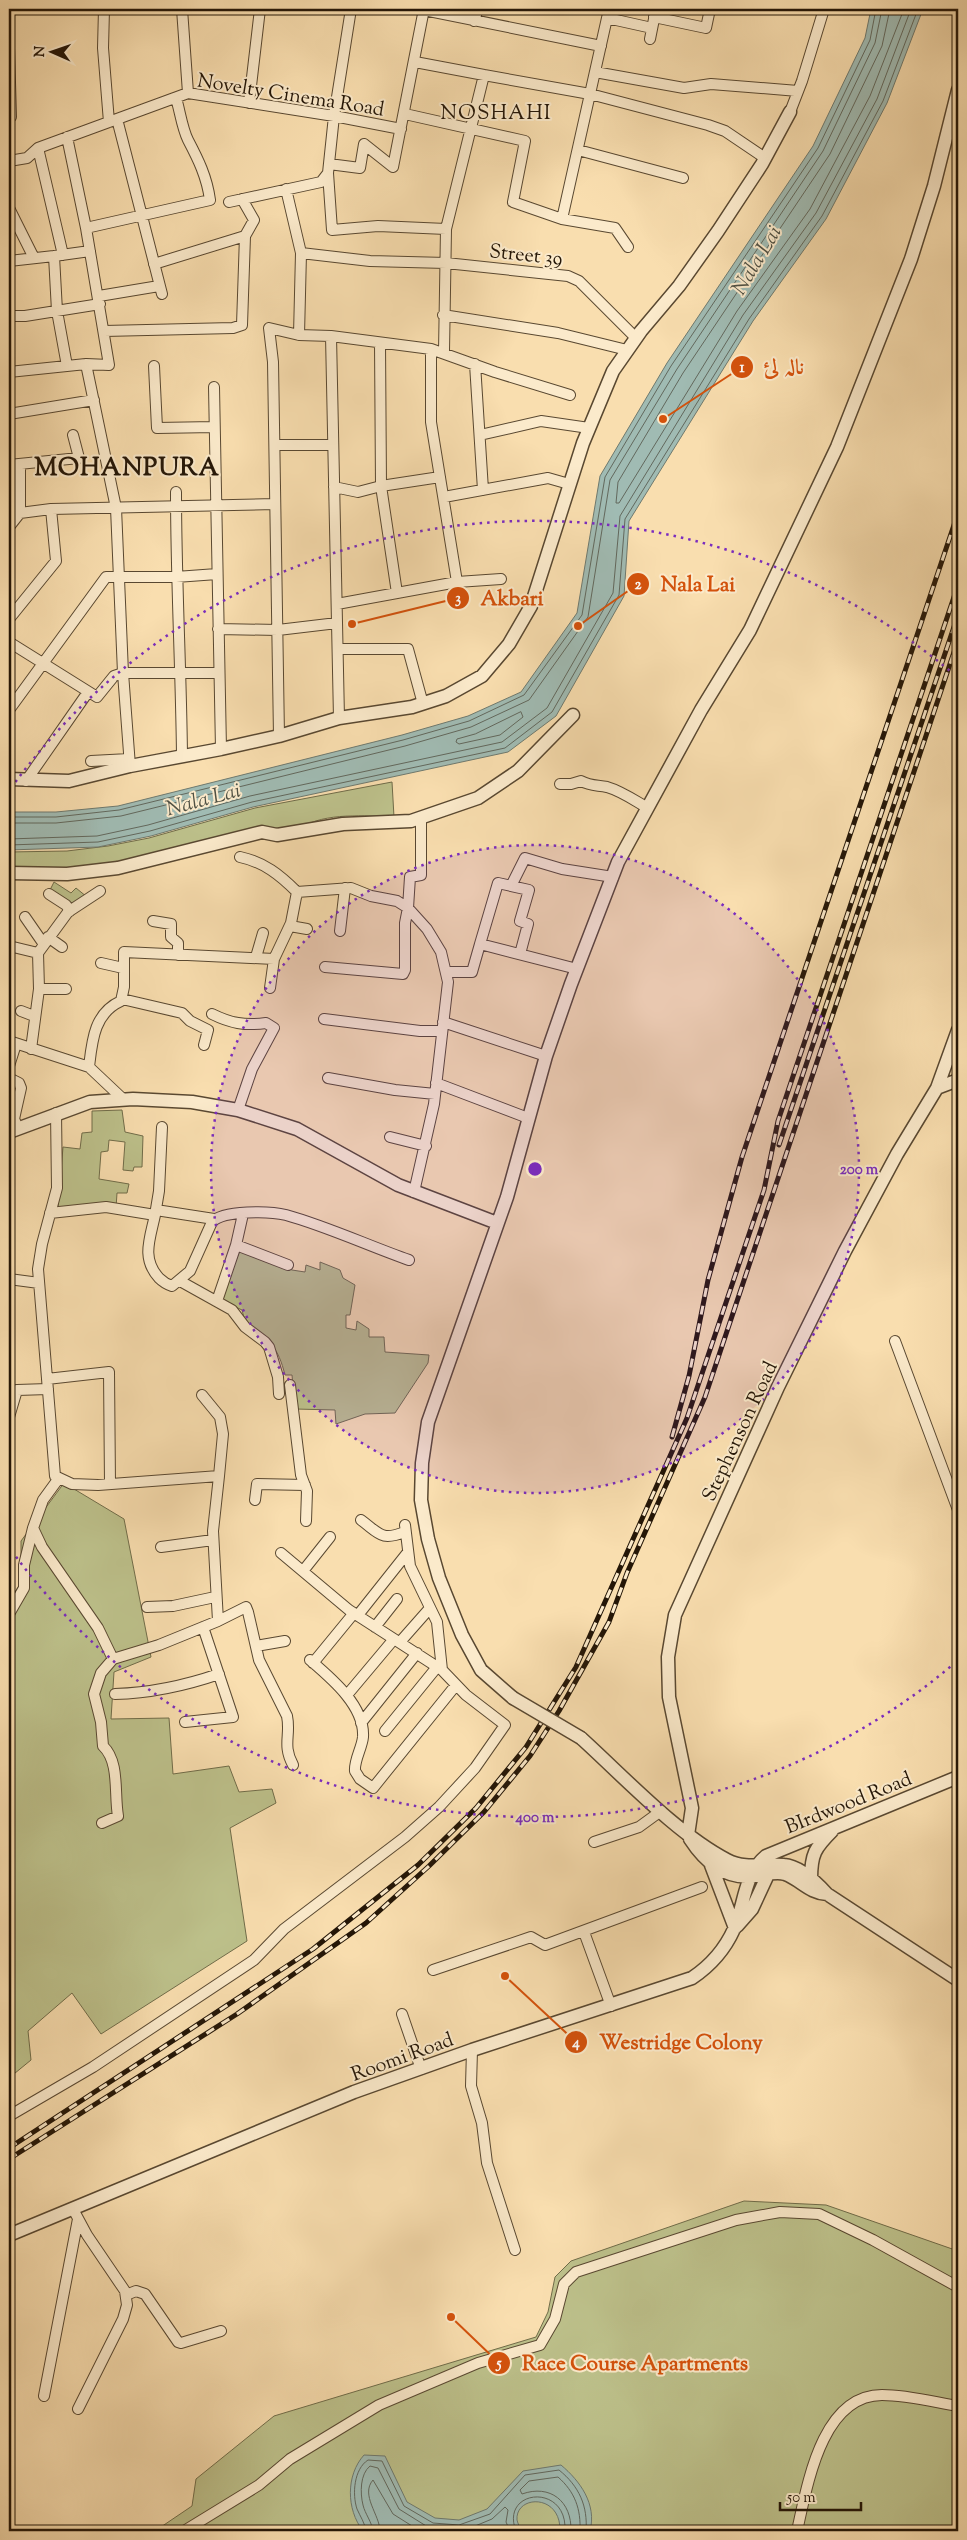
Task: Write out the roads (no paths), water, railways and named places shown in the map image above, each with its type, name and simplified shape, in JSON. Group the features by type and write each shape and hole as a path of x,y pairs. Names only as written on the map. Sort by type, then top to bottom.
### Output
{"street":[{"path":"9,316 57,311 100,300 160,290 142,215 113,120 103,48 104,9"},
{"path":"182,9 188,93"},
{"path":"249,103 260,9"},
{"path":"351,9 334,116 329,169 332,230 378,226 446,229"},
{"path":"474,21 478,9"},
{"path":"562,219 608,13 654,18 706,28 710,9"},
{"path":"91,761 130,762 222,749 279,736 339,718 423,704 446,696 482,676 509,644 530,606 589,428 614,371 636,338 679,286 718,231 765,158 790,112 824,9"},
{"path":"329,169 360,168 364,144 393,167 405,114 424,10 601,46"},
{"path":"650,39 654,18"},
{"path":"9,48 11,118"},
{"path":"415,62 590,94 708,125 725,131 765,158"},
{"path":"595,72 684,88 710,84 798,91"},
{"path":"444,352 446,229 484,75"},
{"path":"753,1871 727,1860 688,1835 581,1738 513,1698 481,1670 462,1635 440,1578 428,1539 422,1500 422,1463 428,1422 507,1197 546,1056 618,862 700,710 750,630 838,447 911,259 934,186 958,90"},
{"name":"Novelty Cinema Road","path":"9,161 27,158 38,148 188,93 334,116 401,129"},
{"path":"86,228 210,200 207,182 194,148 188,140 176,98"},
{"path":"405,114 525,141 513,202 562,219 614,228 628,247"},
{"path":"9,372 86,364 108,365 100,300 67,137"},
{"path":"38,148 59,256 57,311 67,366"},
{"path":"578,150 683,178"},
{"path":"229,202 321,182 329,169"},
{"path":"286,189 301,253 299,335"},
{"path":"104,331 234,328 242,325 246,236 254,220 242,199"},
{"path":"9,208 34,258"},
{"path":"154,264 246,236"},
{"path":"9,261 90,251"},
{"name":"Street 39","path":"301,253 370,261 446,263 574,278 636,338"},
{"path":"444,315 558,332 622,349"},
{"path":"279,736 273,362 269,328 299,335 331,336 431,349 570,395"},
{"path":"331,336 339,718"},
{"path":"380,343 382,486 397,593"},
{"path":"431,349 431,422 457,582"},
{"path":"86,364 116,508 123,673 130,762"},
{"path":"475,364 483,490"},
{"path":"154,366 157,428 214,426"},
{"path":"214,387 215,506 222,749"},
{"path":"9,414 94,400"},
{"path":"480,435 541,421 589,428"},
{"path":"9,465 79,458 73,434"},
{"path":"275,446 333,445"},
{"path":"9,527 20,512 20,464"},
{"path":"334,487 358,492 382,486 440,477"},
{"path":"444,497 548,478 569,484"},
{"path":"176,492 176,577 181,674 182,755"},
{"path":"20,512 51,509 276,504"},
{"path":"9,619 56,560 51,509"},
{"path":"9,710 106,577 176,577 217,574"},
{"path":"337,604 457,582 501,579"},
{"path":"218,629 278,630 337,623"},
{"path":"9,642 97,697 100,696 114,676 123,673 220,673"},
{"path":"338,649 408,649 423,704"},
{"path":"26,781 88,692"},
{"path":"9,873 67,874 118,868 262,832 277,835 343,824 410,821 478,798 518,771 574,715"},
{"path":"9,779 69,781 130,762"},
{"path":"560,784 571,784 581,781 593,787 606,787 628,796 646,807"},
{"path":"325,967 403,974 405,970 405,923 410,877 421,875 421,817"},
{"path":"240,857 252,859 270,868 297,892 346,888 397,902 408,908 427,930 441,952 448,982 443,1027 436,1089 426,1146 414,1192"},
{"path":"511,886 525,858 562,869 613,877"},
{"path":"446,972 472,972 498,883 529,890 520,921 528,924 520,954"},
{"path":"340,931 346,888"},
{"path":"31,1049 43,944 75,910 100,890"},
{"path":"270,988 274,959 290,926 297,892"},
{"path":"49,894 75,910"},
{"path":"25,917 43,944"},
{"path":"153,921 171,924 171,937 178,944 178,955"},
{"path":"290,926 307,929"},
{"path":"256,957 263,933"},
{"path":"9,946 43,944 62,947"},
{"path":"480,944 577,969"},
{"path":"122,999 124,952 274,959"},
{"path":"101,963 123,968"},
{"path":"39,988 66,989"},
{"path":"89,1067 96,1026 107,1009 122,999 182,1013 190,1021 208,1030 204,1044"},
{"path":"20,1012 34,1016"},
{"path":"212,1014 230,1023 253,1025 266,1023 274,1028 252,1069 238,1110"},
{"path":"324,1019 420,1031 443,1027 546,1056"},
{"name":"Stephenson Road","path":"688,1835 692,1808 669,1696 668,1657 675,1614 778,1387 845,1251 896,1154 937,1088 958,1030"},
{"path":"9,1066 12,1043 89,1067 124,1100"},
{"path":"9,1078 19,1082 21,1088 14,1118 14,1130 90,1102 124,1100 192,1102 238,1110 297,1129 414,1192 497,1223"},
{"path":"328,1078 378,1087 436,1089 528,1118"},
{"path":"937,1088 958,1080"},
{"path":"56,1113 57,1188 42,1244 38,1269 55,1476 72,1484 110,1484 218,1476"},
{"path":"162,1126 159,1191 147,1256 150,1268 165,1284 172,1286 190,1270 214,1219"},
{"path":"390,1137 426,1146"},
{"path":"50,1212 106,1207 214,1219 229,1213 284,1215 408,1260"},
{"path":"217,1301 236,1245 243,1214"},
{"path":"236,1245 288,1265"},
{"path":"9,1279 39,1283"},
{"path":"180,1280 232,1310 245,1328 269,1347 278,1377 279,1394"},
{"path":"895,1341 958,1510"},
{"path":"9,1417 17,1390 110,1372 110,1484"},
{"path":"290,1385 301,1475 307,1491 306,1521"},
{"path":"202,1395 220,1416 223,1434 213,1540 215,1597 218,1621"},
{"path":"9,1614 24,1588 24,1565 33,1528 43,1500 59,1478"},
{"path":"256,1500 257,1484 305,1485"},
{"path":"361,1520 390,1538 405,1529 410,1566 437,1622 440,1668 385,1732"},
{"path":"33,1528 42,1547 98,1628 113,1659"},
{"path":"303,1571 330,1537"},
{"path":"161,1547 213,1540"},
{"path":"408,1552 356,1614 311,1661 347,1695 361,1723 363,1737 355,1770 360,1778 373,1788 456,1685"},
{"path":"9,2116 93,2067 254,1960 284,1929 397,1844 439,1807 475,1768 505,1725 456,1685 440,1668 356,1614 280,1553"},
{"path":"146,1608 173,1606 215,1597"},
{"path":"375,1627 397,1599"},
{"path":"102,1823 118,1816 114,1768 110,1752 103,1746 101,1722 94,1694 101,1673 113,1659 159,1645 218,1621 246,1607 259,1660 288,1716 286,1748 293,1765"},
{"path":"347,1695 430,1608"},
{"path":"185,1722 234,1717 203,1627"},
{"path":"256,1646 285,1641"},
{"path":"361,1723 416,1654"},
{"path":"115,1694 152,1692 183,1686 219,1674"},
{"name":"BIrdwood Road","path":"753,1871 766,1856 958,1778"},
{"path":"594,1842 639,1827 661,1811"},
{"path":"811,1879 811,1859 820,1844 838,1826"},
{"path":"688,1835 710,1865 727,1903 735,1928"},
{"path":"735,1928 752,1909 770,1870 775,1852"},
{"path":"710,1865 724,1872 770,1870 790,1866 811,1879 827,1894 958,1980"},
{"path":"770,1870 785,1874 812,1891 827,1894"},
{"name":"Roomi Road","path":"9,2235 75,2214 354,2092 472,2050 692,1978 718,1956 735,1928 741,1901 753,1871"},
{"path":"433,1970 531,1937 545,1945 702,1887"},
{"path":"584,1932 611,2006"},
{"path":"402,2014 421,2069"},
{"path":"472,2050 471,2086 482,2123 487,2163 515,2250"},
{"path":"184,2531 259,2485 290,2458 379,2405 478,2363 540,2345 555,2319 564,2284 576,2272 718,2226 780,2212 819,2214 873,2240 958,2287"},
{"path":"75,2214 121,2284 126,2295 127,2305 123,2320 78,2409"},
{"path":"44,2396 75,2214"},
{"path":"126,2295 136,2291 145,2294 181,2344 221,2331"},
{"path":"797,2531 815,2454 833,2424 853,2403 880,2395 958,2406"}],"water":[{"path":"871,9 923,9 887,103 826,219 753,321 629,521 624,596 556,716 508,752 253,807 151,836 98,847 9,850 9,812 56,812 118,806 402,735 468,716 521,692 577,613 600,476 667,363 813,146 865,38"},
{"path":"364,2455 385,2456 407,2502 435,2518 459,2520 487,2509 523,2471 561,2465 575,2478 589,2502 592,2521 590,2531 560,2531 558,2519 553,2510 546,2504 530,2502 518,2512 517,2520 522,2531 363,2531 353,2513 350,2492 354,2472"}],"railway":[{"path":"672,1437 689,1376 708,1280 742,1157 958,513"},
{"path":"9,2148 313,1949 418,1865 476,1808 526,1747 576,1667 687,1418 764,1190 778,1121 958,585"},
{"path":"779,1145 958,615"},
{"path":"9,2159 237,2014 366,1923 429,1866 484,1812 530,1756 559,1711 609,1622 627,1573 705,1397 958,640"}],"place":[{"name":"نالہ لئ","path":"663,419"},
{"name":"Akbari","path":"352,624"},
{"name":"Nala Lai","path":"578,626"},
{"name":"Westridge Colony","path":"505,1976"},
{"name":"Race Course Apartments","path":"451,2317"}],"district":[{"name":"NOSHAHI","path":"496,112"},
{"name":"MOHANPURA","path":"127,466"}]}
